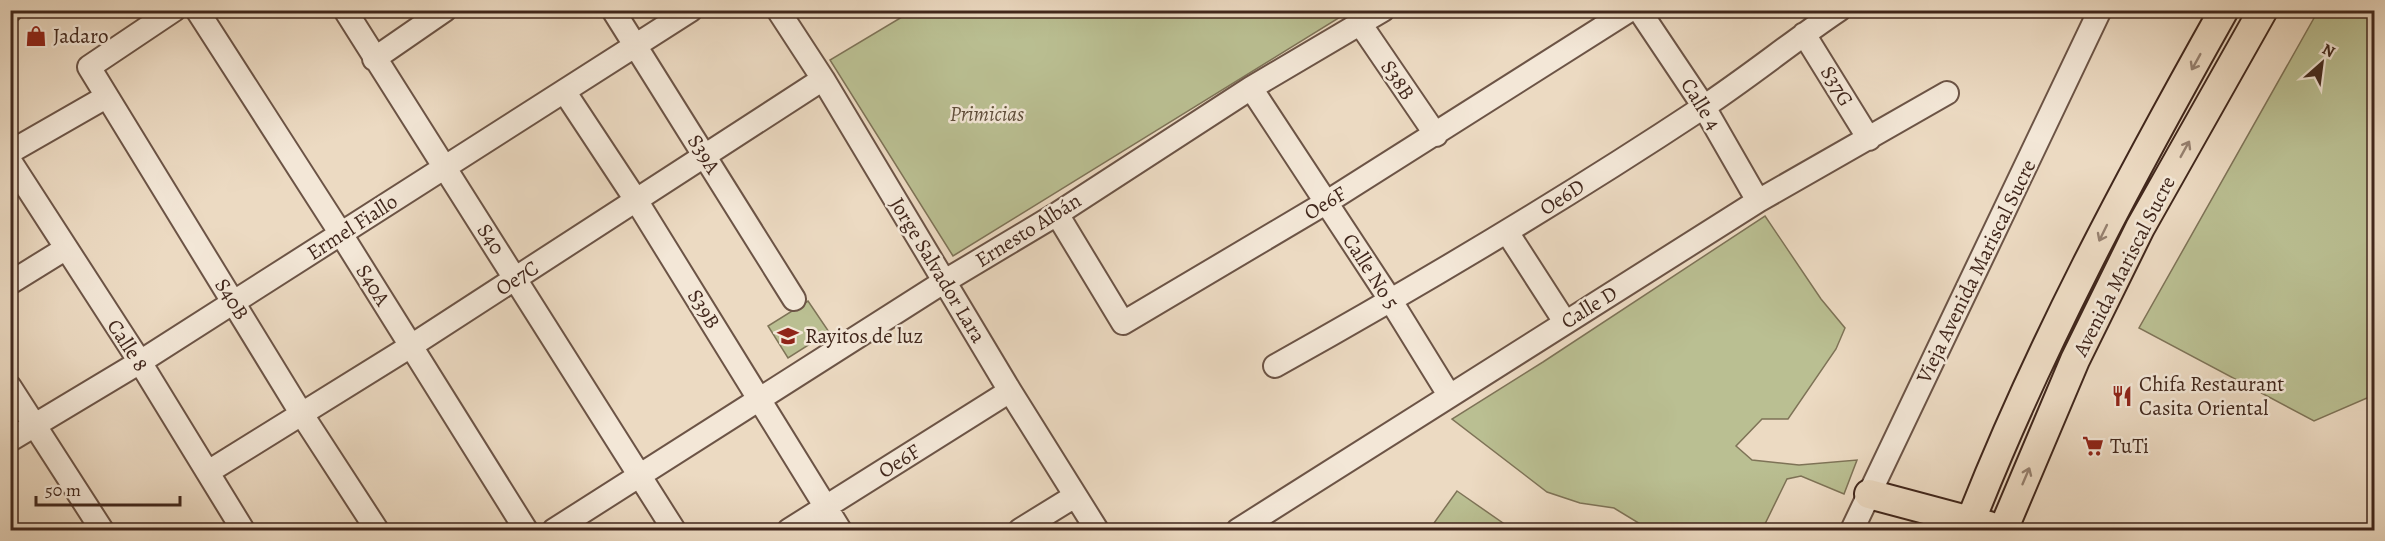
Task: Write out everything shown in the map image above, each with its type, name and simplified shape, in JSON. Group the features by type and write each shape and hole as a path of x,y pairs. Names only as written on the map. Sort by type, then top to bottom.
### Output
{"main road":[{"name":"Avenida Mariscal Sucre","path":"1969,526 2045,350 2105,229 2224,10"},
{"name":"Avenida Mariscal Sucre","path":"2003,530 2075,360 2140,228 2263,10"},
{"path":"1869,494 1969,526 2003,530"}],"street":[{"name":"S40B","path":"174,10 89,67 376,531"},
{"name":"S40","path":"345,10 674,531"},
{"path":"374,59 445,10"},
{"name":"S39A","path":"613,10 634,47 794,298"},
{"name":"Ermel Fiallo","path":"10,440 234,303 691,10"},
{"name":"Jorge Salvador Lara","path":"778,10 824,79 1010,391 1097,531"},
{"name":"Ernesto Albán","path":"554,531 945,281 1057,214 1251,88 1383,10"},
{"name":"Oe6F","path":"1057,214 1123,323 1436,135 1630,10"},
{"name":"Calle 4","path":"1639,10 1704,107 1758,201"},
{"name":"Oe6D","path":"1275,366 1507,232 1704,107 1839,10"},
{"name":"Vieja Avenida Mariscal Sucre","path":"1852,531 2100,10"},
{"name":"S40A","path":"205,13 526,531"},
{"name":"S38B","path":"1361,25 1436,135"},
{"name":"S37G","path":"1804,34 1869,139"},
{"name":"Oe7C","path":"208,472 411,346 824,79"},
{"name":"Calle No 5","path":"1251,88 1391,301 1449,395"},
{"name":"S39B","path":"564,91 636,201 840,531"},
{"name":"Calle D","path":"1238,531 1758,201 1947,93"},
{"path":"10,152 106,97"},
{"name":"Calle 8","path":"10,161 140,362 243,531"},
{"path":"1507,232 1565,322"},
{"path":"10,283 66,249"},
{"path":"10,387 102,531"},
{"name":"Oe6F","path":"789,531 1010,391"},
{"path":"1020,531 1075,496"}],"green space":[{"name":"Primicias","path":"912,11 1350,11 953,256 830,60"},
{"path":"2318,11 2374,11 2374,395 2314,421 2139,328"},
{"path":"1765,216 1821,299 1845,328 1836,349 1788,419 1762,419 1736,446 1752,460 1799,465 1857,460 1844,494 1801,476 1787,479 1762,530 1650,530 1614,508 1580,503 1547,492 1452,419 1543,362"},
{"path":"808,301 829,332 788,358 768,326"},
{"path":"1457,491 1513,530 1429,530"}],"place":[{"name":"Jadaro","path":"36,36"},
{"name":"Rayitos de luz","path":"788,336"},
{"name":"Chifa Restaurant Casita Oriental","path":"2122,396"},
{"name":"TuTi","path":"2093,446"}]}
